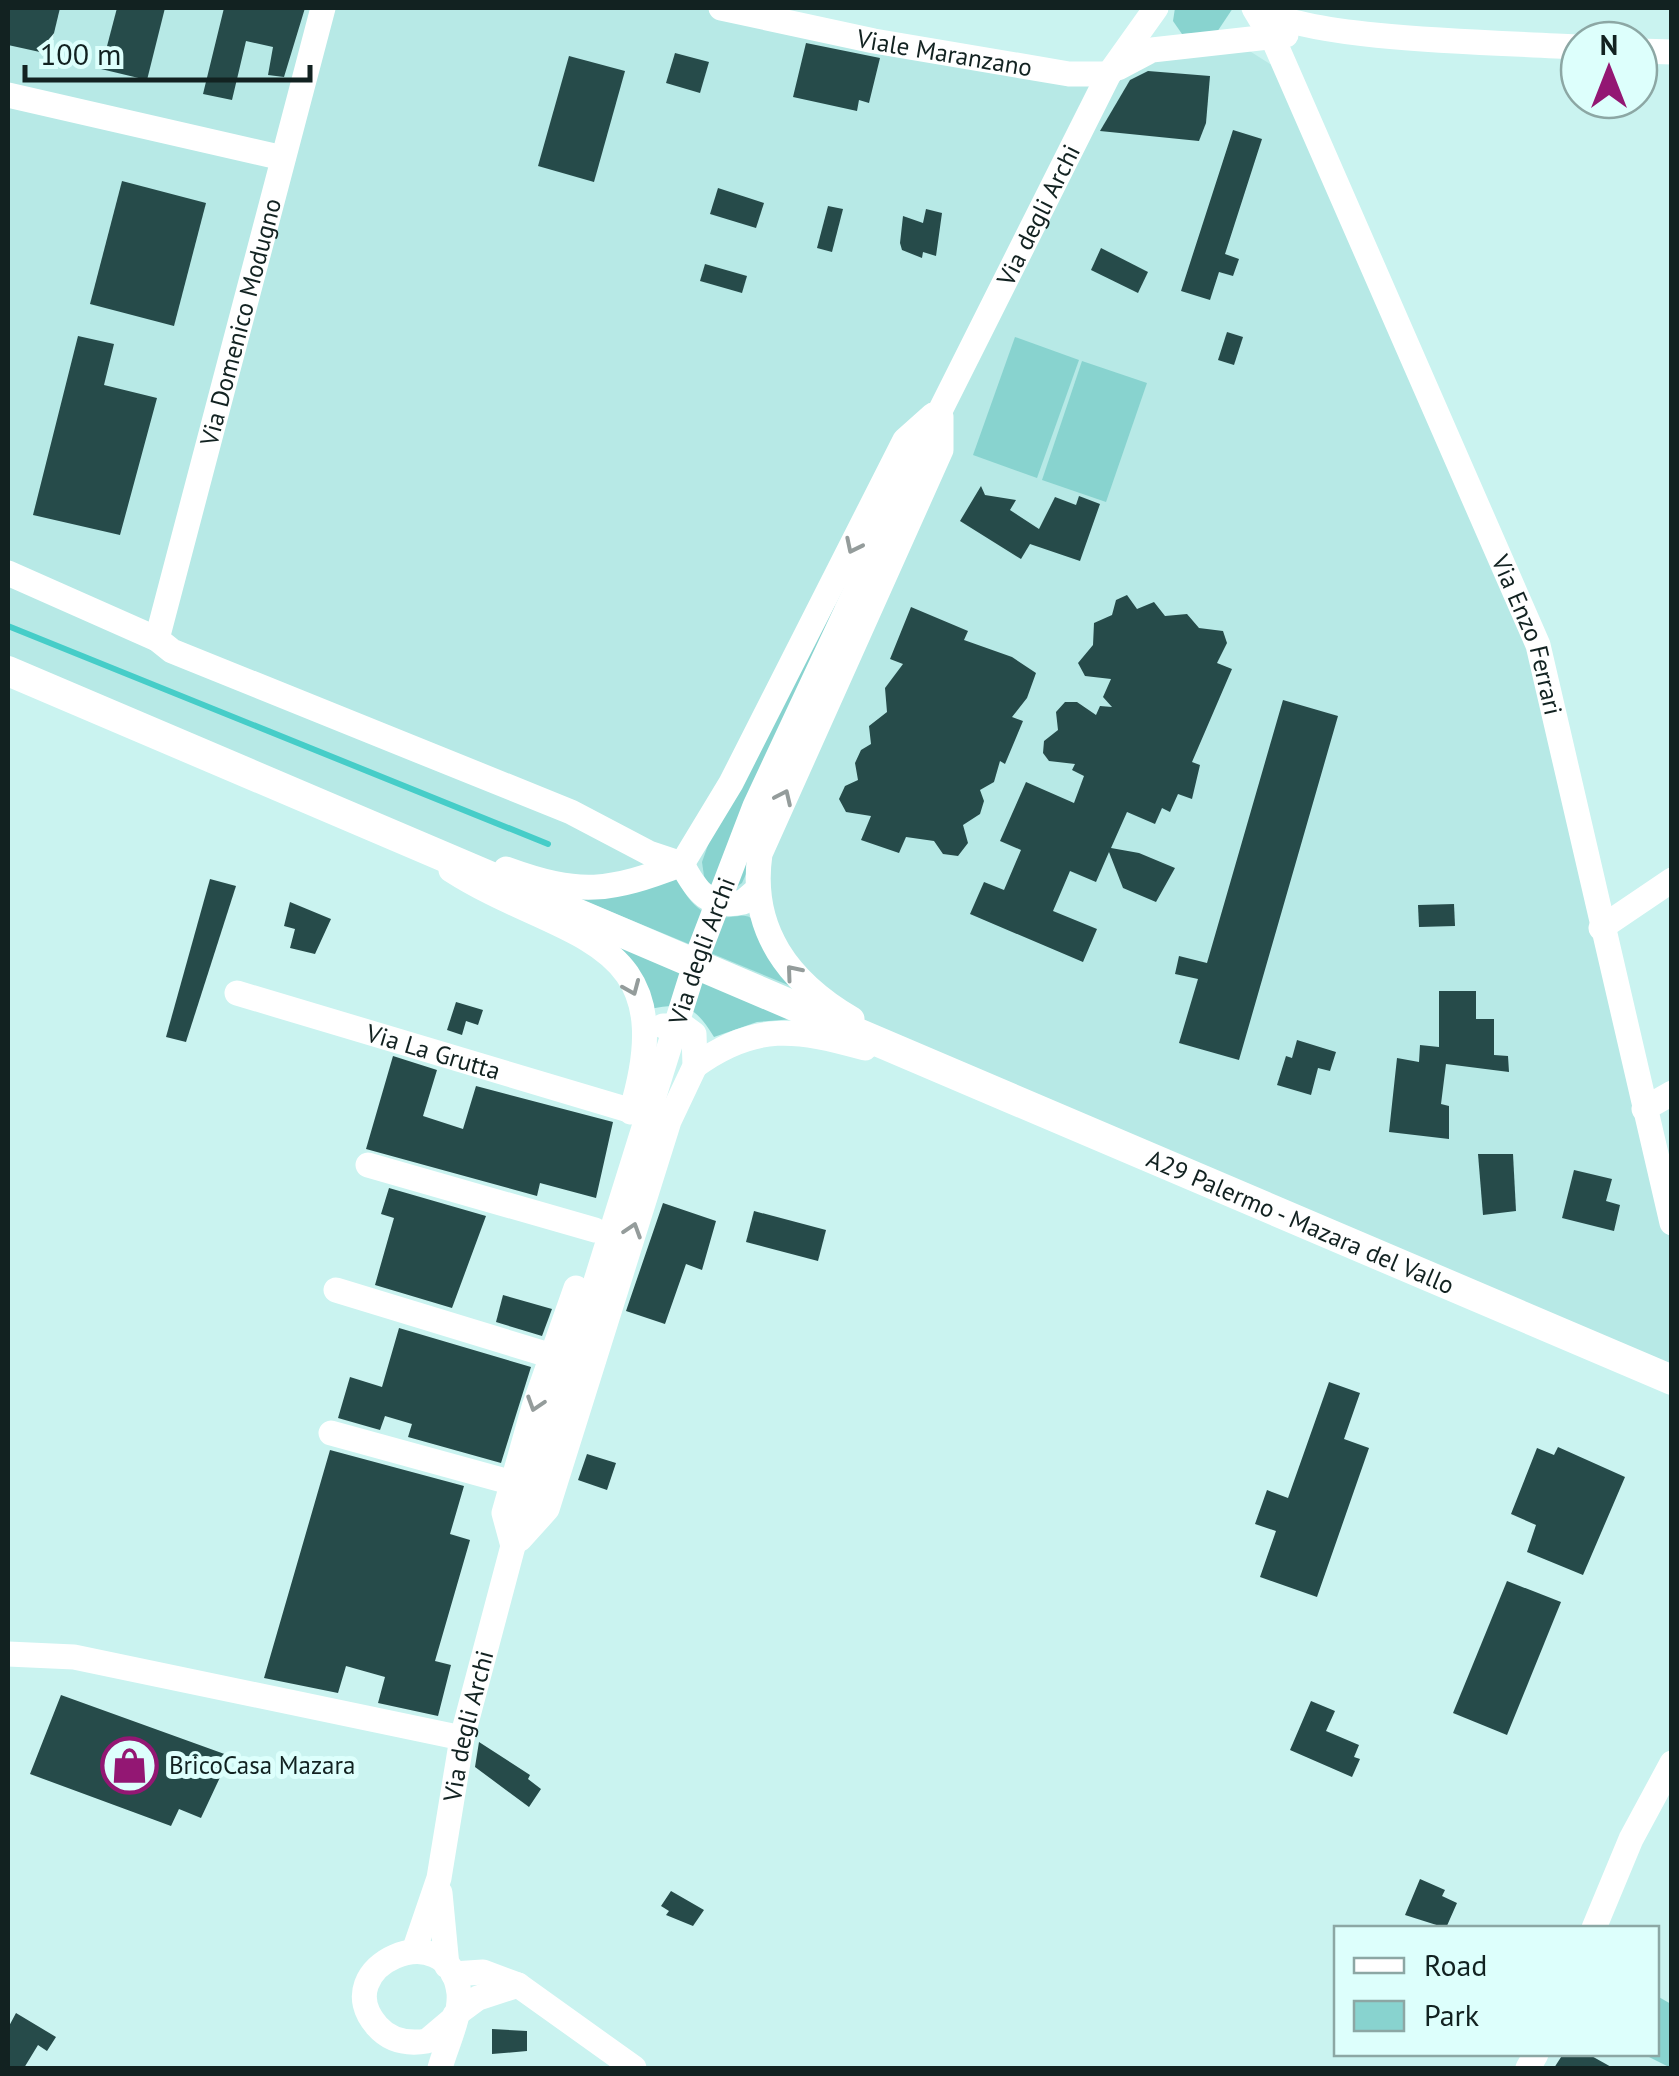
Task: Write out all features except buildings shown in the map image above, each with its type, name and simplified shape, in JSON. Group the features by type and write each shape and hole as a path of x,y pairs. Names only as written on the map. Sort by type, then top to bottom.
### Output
{"main road":[{"name":"A29 Palermo - Mazara del Vallo","path":"8,671 1672,1380"}],"street":[{"name":"Via Domenico Modugno","path":"157,639 323,8"},
{"name":"Viale Maranzano","path":"720,8 874,42 1069,74 1110,74"},
{"path":"1158,8 1162,24 1176,46"},
{"name":"Via degli Archi","path":"414,1951 439,1878 462,1738 513,1546 698,952 790,728 942,407 1110,74 1158,8"},
{"path":"1226,41 1242,8"},
{"path":"1257,8 1284,20 1328,30 1559,46"},
{"name":"Via Enzo Ferrari","path":"1257,8 1538,645 1672,1223"},
{"path":"1110,74 1152,50 1208,47 1226,41 1328,30"},
{"path":"1226,41 1289,76"},
{"path":"8,95 283,158"},
{"path":"409,844 568,888 604,888 682,864 739,766 906,440 942,407"},
{"path":"930,1065 822,1001 804,986 766,933 756,890 760,854 771,826 941,450 942,407"},
{"path":"8,574 157,639 172,651 571,812 648,853 682,864 694,887 713,902 743,902 756,890"},
{"path":"409,844 479,888 589,936 608,950 637,996 646,1044 632,1111 504,1513 513,1546"},
{"path":"1601,928 1672,880"},
{"name":"Via La Grutta","path":"237,993 632,1111"},
{"path":"513,1546 547,1509 668,1120 695,1066 694,1034 683,1026 658,1028 646,1044"},
{"path":"695,1066 742,1039 780,1031 816,1034 930,1065"},
{"path":"1644,1108 1672,1093"},
{"path":"368,1165 595,1230"},
{"path":"336,1290 552,1356"},
{"path":"330,1433 512,1483"},
{"path":"8,1654 74,1656 462,1738"},
{"path":"1595,1926 1631,1839 1672,1763"},
{"name":"Via degli Archi","path":"439,1878 450,1970"},
{"path":"440,2068 454,2017 458,1992 450,1970 432,1955 414,1951 393,1955 376,1968 366,1998 372,2018 386,2034 416,2043 438,2036 454,2017 478,1998 518,1985"},
{"path":"450,1970 483,1972 518,1985 634,2068"},
{"path":"416,2043 432,2068"}],"shaded area":[{"path":"8,8 721,8 1069,74 1132,58 1248,50 1289,76 1538,645 1671,1223 1671,1380 8,671"}],"green space":[{"path":"1175,8 1233,8 1217,32 1182,34 1173,21"},
{"path":"1015,337 1079,360 1037,478 973,455"},
{"path":"1082,361 1147,383 1106,502 1042,480"},
{"path":"830,604 861,615 742,883 731,891 708,883 702,862 713,831"},
{"path":"676,875 690,900 703,912 755,920 793,987 580,899"},
{"path":"610,939 794,1019 757,1022 714,1037 688,1009 650,1009"},
{"path":"1659,1997 1671,2004 1671,2068 1647,2056 1659,2056"}],"waterway":[{"path":"8,626 548,844"}],"place":[{"name":"BricoCasa Mazara","path":"130,1765"}]}
